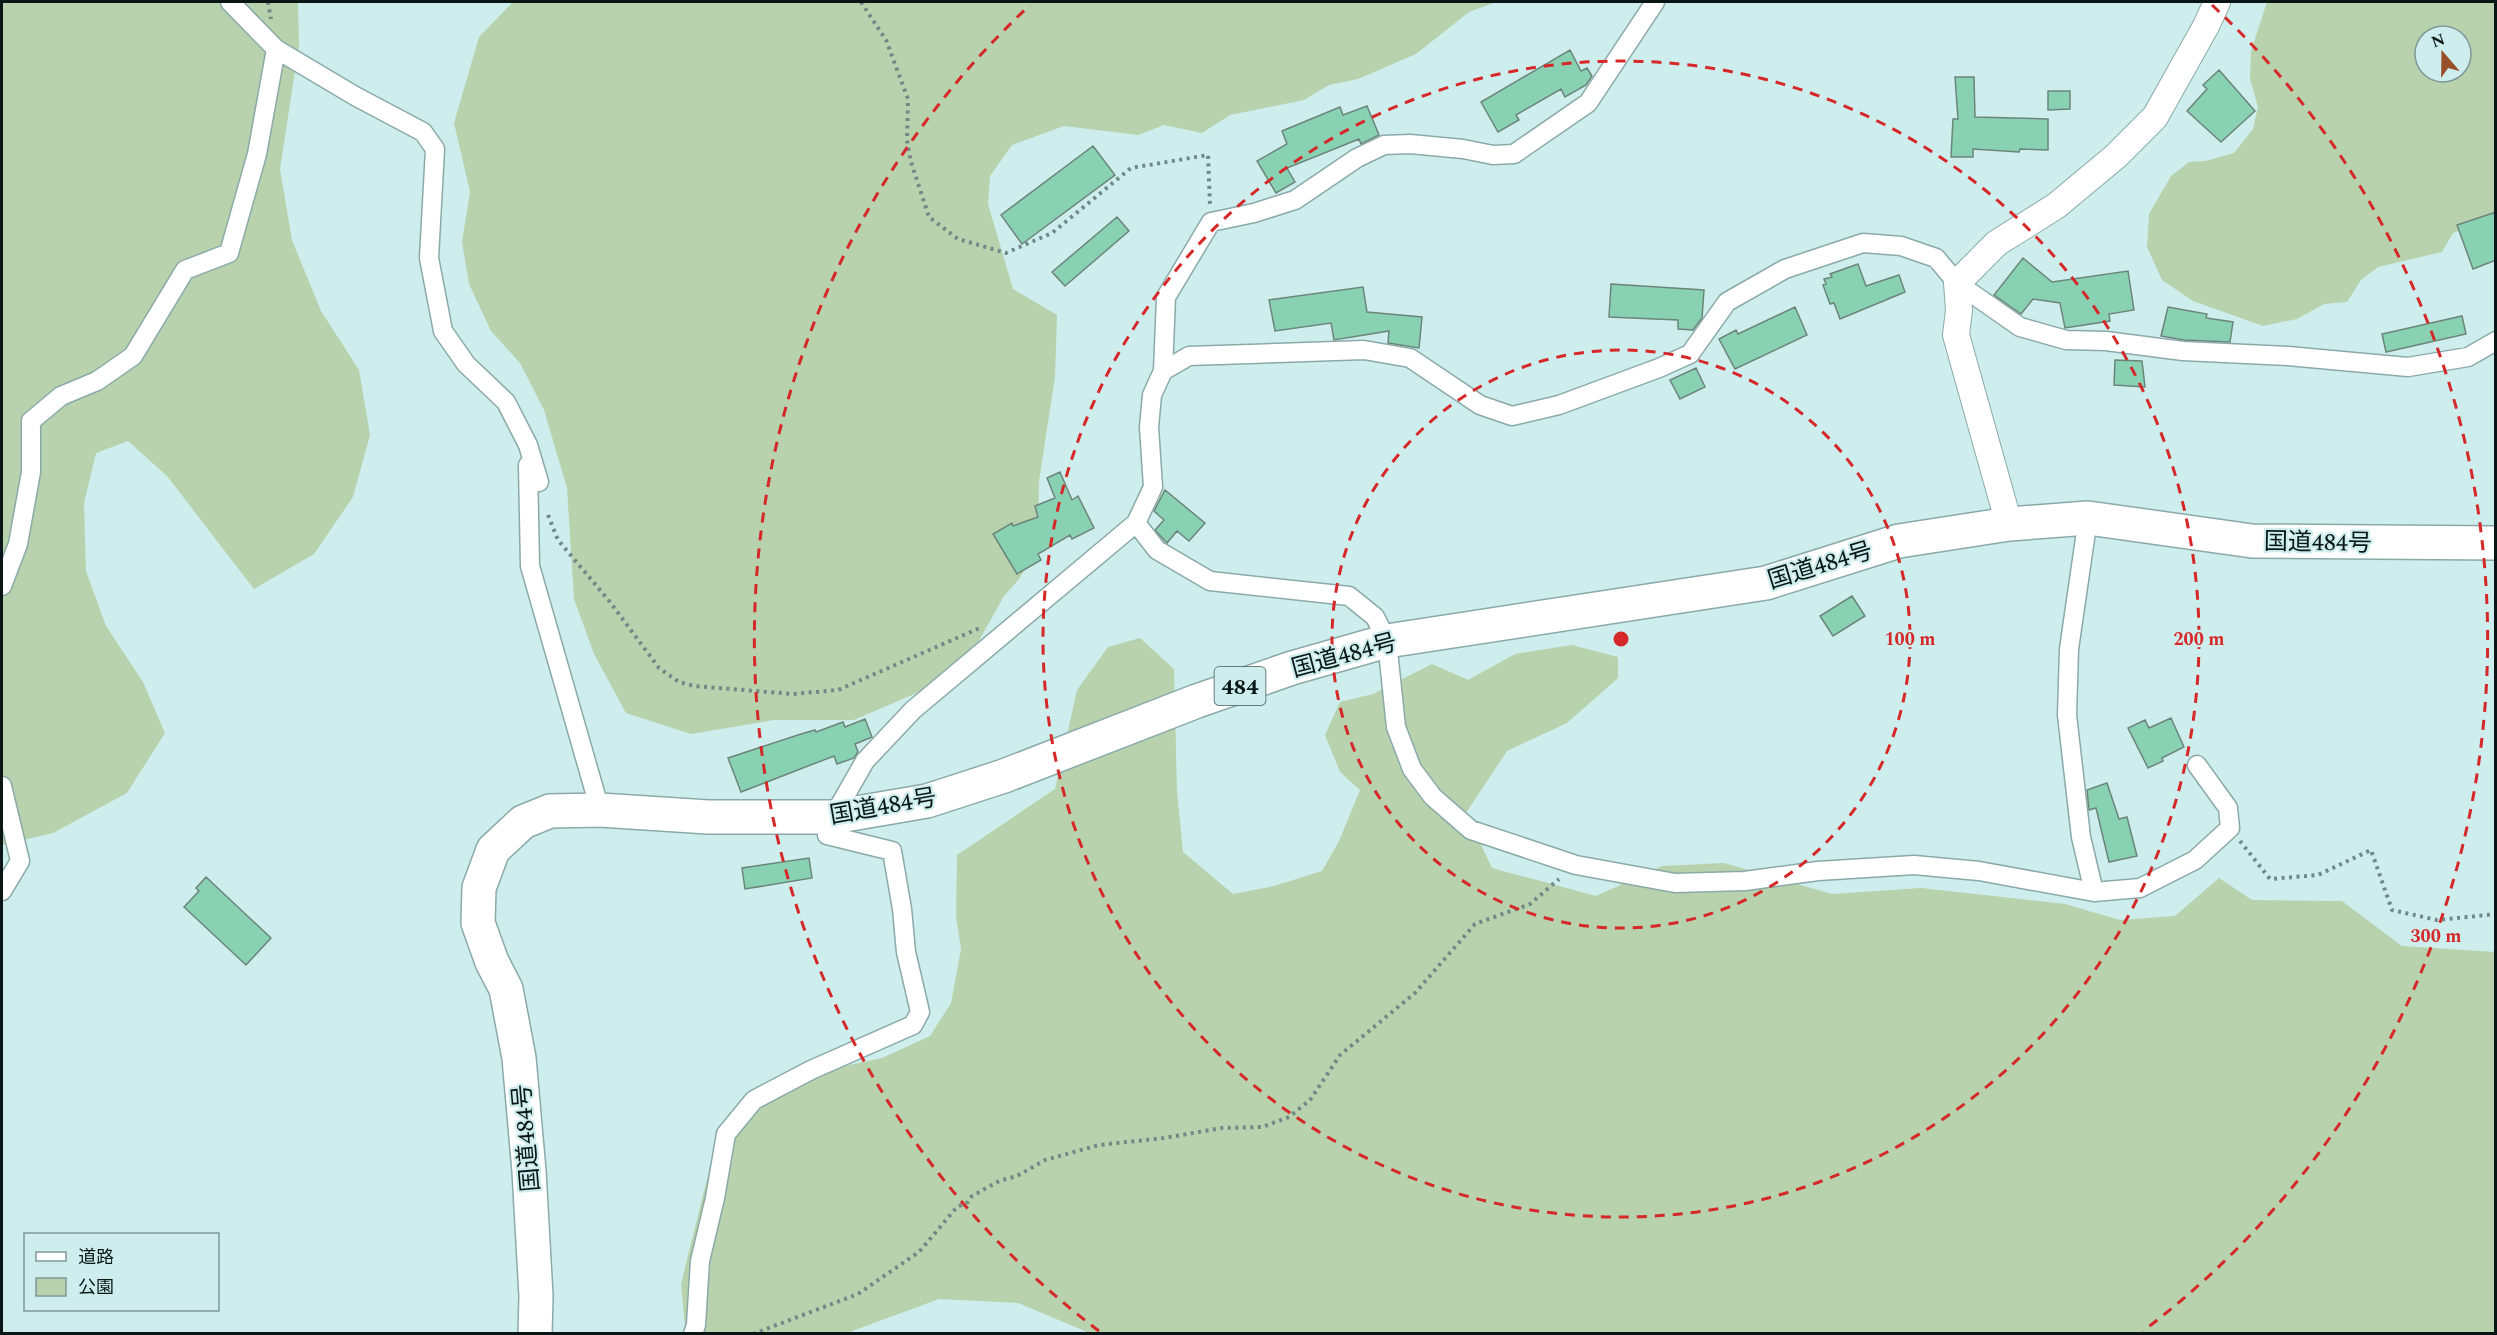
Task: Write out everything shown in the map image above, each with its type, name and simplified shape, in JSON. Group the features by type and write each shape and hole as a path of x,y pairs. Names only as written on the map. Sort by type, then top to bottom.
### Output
{"highway":[{"name":"国道484号","path":"535,1334 536,1296 529,1171 519,1058 506,989 492,962 478,923 479,888 493,850 523,822 550,811 600,810 708,817 833,817 927,801 977,786 1197,701 1292,668 1387,641 1766,582 1899,542 2009,524 2088,518 2252,541 2496,543"}],"street":[{"path":"230,2 276,49 355,96 423,132 435,149 429,258 443,330 466,364 506,402 528,446 539,482"},
{"path":"693,1334 696,1325 700,1262 715,1198 726,1134 754,1100 811,1070 913,1025 920,1012 906,952 902,909 892,850 827,835 833,817 865,761 913,710 1136,523 1153,487 1149,427 1152,395 1163,371 1166,297 1211,222 1254,213 1295,200 1357,158 1383,145 1410,144 1463,149 1493,155 1514,154 1588,103 1655,2"},
{"path":"2009,524 1956,335 1959,310 1957,284 1997,243 2056,206 2116,156 2155,117 2217,2"},
{"path":"2,586 18,544 31,472 31,421 61,396 97,381 133,356 185,270 229,253 257,154 276,49"},
{"path":"1163,371 1189,356 1364,350 1410,358 1480,405 1512,416 1559,405 1690,354 1727,302 1785,269 1863,243 1901,246 1936,258 1957,284 2020,327 2066,340 2106,341 2183,351 2288,356 2408,367 2468,357 2496,341"},
{"path":"528,446 530,566 600,810"},
{"path":"2088,518 2069,649 2067,715 2081,837 2094,892"},
{"path":"1136,523 1156,550 1210,580 1349,596 1375,617 1387,641 1396,727 1412,769 1433,797 1471,830 1576,864 1675,884 1745,881 1818,872 1914,865 1979,871 2094,892 2140,888 2194,860 2230,828 2228,808 2197,765"},
{"path":"2,786 20,861 2,891"}],"path":[{"path":"861,2 886,40 908,99 907,140 911,162 929,217 958,239 1006,253 1052,233 1131,168 1208,155 1211,222"},
{"path":"539,482 543,503 558,540 610,602 659,668 680,682 694,686 793,694 838,690 960,638 991,622"},
{"path":"2230,828 2270,879 2318,875 2371,850 2392,910 2437,920 2496,914"},
{"path":"753,1334 858,1294 919,1252 957,1208 968,1202 972,1196 1046,1160 1099,1144 1164,1138 1222,1128 1262,1127 1289,1117 1310,1100 1340,1055 1415,993 1475,924 1530,904 1576,864"}],"green space":[{"path":"2,2 298,2 299,45 280,169 292,240 321,311 359,370 370,435 353,497 314,554 254,589 167,476 128,441 96,453 84,503 86,571 106,626 143,682 165,733 127,793 53,833 2,845"},
{"path":"513,2 1496,2 1469,12 1416,54 1358,79 1329,85 1304,100 1230,115 1202,133 1164,125 1138,135 1064,126 1012,145 990,176 988,204 1013,289 1057,315 1055,377 1039,481 1038,548 1019,579 1004,596 975,648 926,689 854,720 774,720 691,734 626,713 594,654 574,599 567,488 544,410 520,363 491,331 469,284 462,242 470,192 454,123 479,37"},
{"path":"2267,2 2495,2 2495,217 2453,233 2442,252 2378,267 2361,280 2347,302 2324,304 2297,319 2263,326 2193,301 2162,280 2147,247 2149,214 2171,176 2189,162 2205,161 2234,153 2253,129 2258,107 2250,79 2251,51"},
{"path":"1140,638 1174,669 1177,791 1183,852 1233,894 1274,886 1322,871 1339,841 1360,790 1340,772 1325,735 1340,702 1373,694 1432,664 1468,680 1515,654 1572,645 1618,657 1618,678 1567,723 1507,751 1466,813 1492,868 1596,896 1662,866 1724,863 1832,894 1921,888 2065,904 2120,920 2175,916 2219,878 2252,900 2342,901 2402,946 2495,952 2495,1333 1086,1334 1085,1331 1018,1303 939,1299 847,1333 698,1334 685,1327 681,1284 711,1163 730,1127 811,1073 882,1058 930,1036 951,1003 961,949 956,916 957,855 1055,789 1077,690 1108,647"}],"building":[{"path":"1570,50 1581,71 1587,68 1592,76 1586,85 1565,97 1561,89 1516,115 1519,120 1498,132 1481,102"},
{"path":"2219,70 2255,111 2221,142 2187,111 2207,89 2203,85"},
{"path":"1955,77 1974,77 1975,117 2048,119 2048,150 2020,149 2019,152 1973,149 1973,157 1951,157 1953,119 1958,119"},
{"path":"2048,91 2070,91 2070,109 2048,110"},
{"path":"1367,106 1379,135 1361,144 1359,139 1287,168 1295,182 1276,193 1257,161 1287,144 1282,131 1340,107 1343,115"},
{"path":"1093,146 1115,175 1022,244 1001,215"},
{"path":"2496,212 2496,260 2473,269 2457,225"},
{"path":"1117,217 1129,231 1065,286 1052,272"},
{"path":"2023,258 2052,282 2128,271 2134,310 2109,314 2110,321 2065,328 2060,303 2033,299 2021,314 1994,295"},
{"path":"1858,264 1866,286 1899,275 1905,292 1840,319 1834,303 1830,304 1823,285 1826,284 1824,279 1832,277 1830,274"},
{"path":"1611,284 1704,290 1702,318 1693,330 1678,329 1678,320 1609,317"},
{"path":"1363,287 1367,312 1422,317 1419,348 1388,343 1389,331 1334,340 1331,323 1275,331 1269,300"},
{"path":"1795,307 1807,335 1735,369 1719,339 1736,330 1738,334"},
{"path":"2168,307 2207,314 2206,318 2233,322 2230,342 2184,340 2161,336"},
{"path":"2462,316 2466,334 2386,352 2382,334"},
{"path":"2115,360 2142,361 2145,387 2114,385"},
{"path":"1696,368 1705,387 1680,399 1670,380"},
{"path":"1060,472 1072,500 1078,496 1094,528 1072,539 1070,535 1038,554 1041,560 1017,574 993,534 1012,523 1013,526 1038,517 1035,506 1055,498 1047,478"},
{"path":"1165,490 1205,523 1189,541 1177,531 1167,543 1155,530 1164,520 1154,511"},
{"path":"1852,596 1865,616 1833,636 1820,616"},
{"path":"2171,718 2184,747 2148,768 2128,728 2145,720 2149,728"},
{"path":"865,719 872,737 855,744 858,752 854,758 837,764 834,756 741,792 728,758 843,722 845,727"},
{"path":"2107,783 2119,819 2127,817 2137,856 2109,862 2096,808 2089,810 2087,790"},
{"path":"809,858 812,878 745,889 742,868"},
{"path":"206,877 271,938 246,965 184,907 199,891 196,888"}]}
